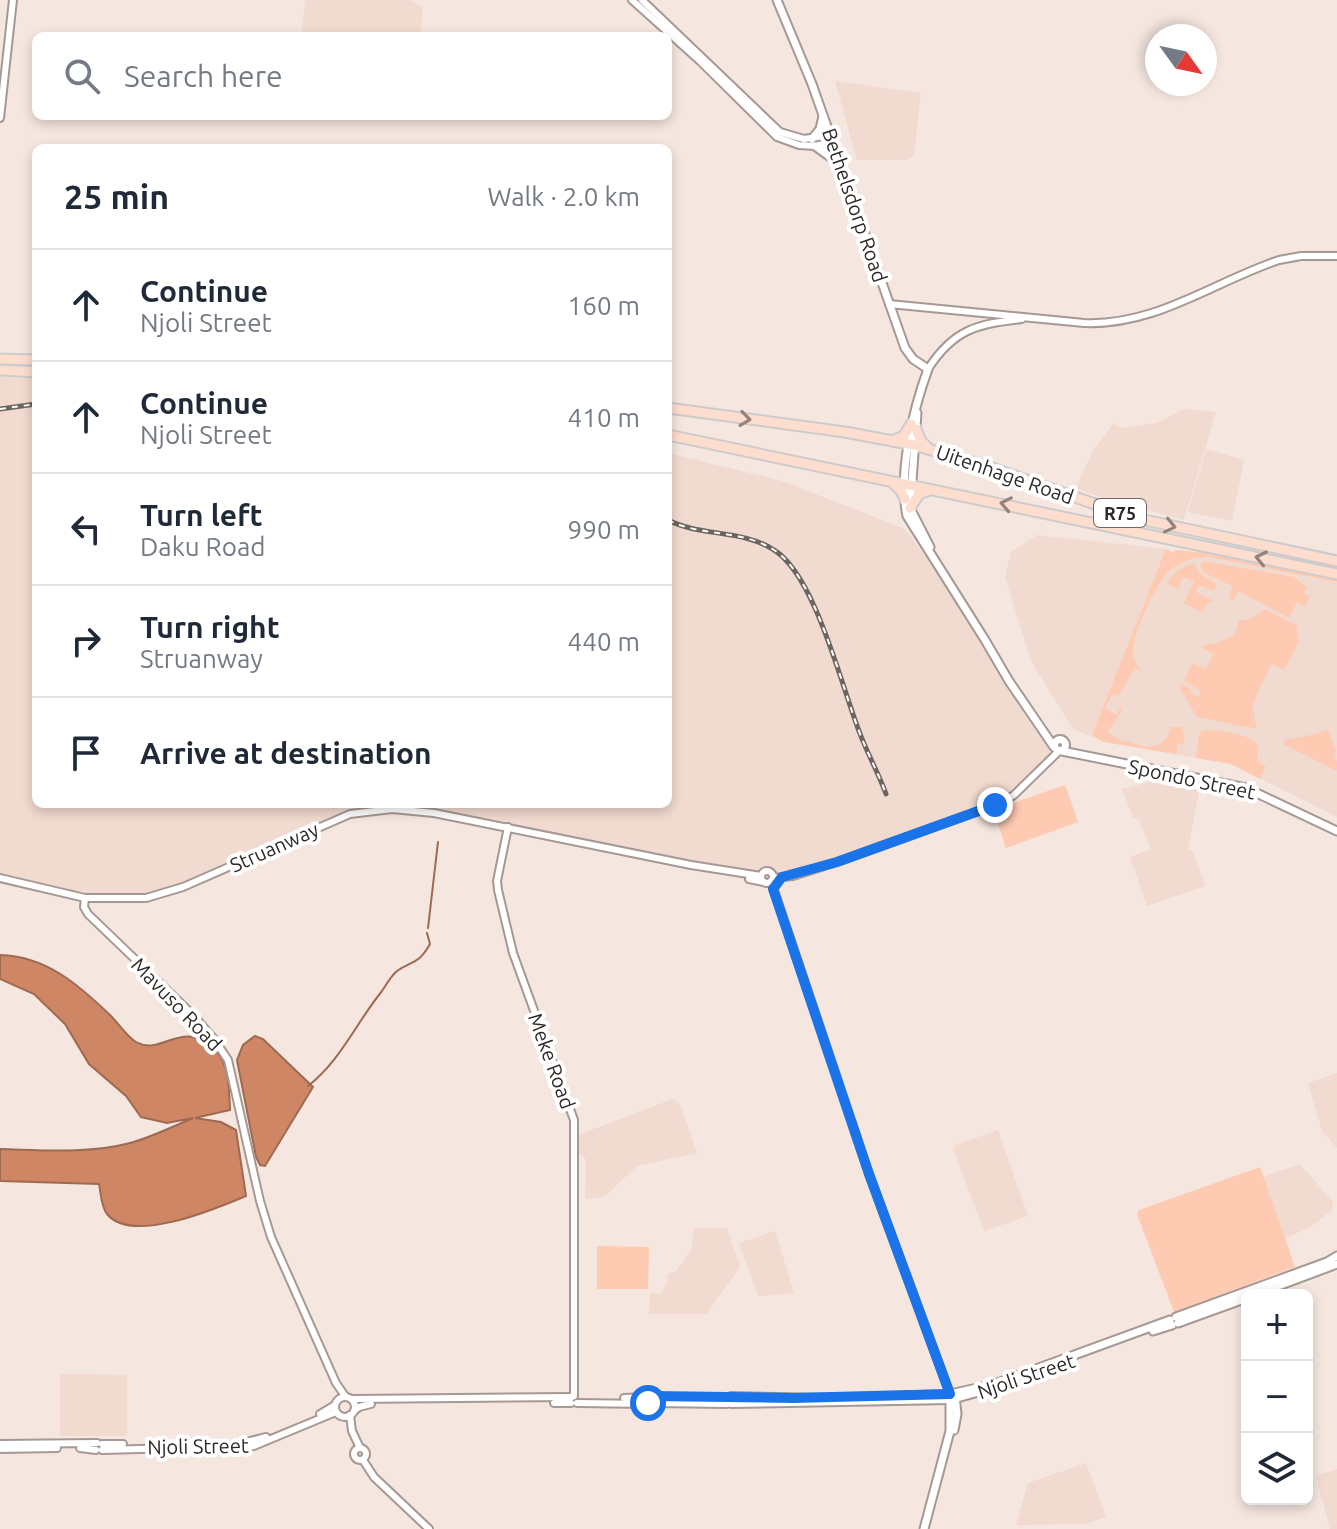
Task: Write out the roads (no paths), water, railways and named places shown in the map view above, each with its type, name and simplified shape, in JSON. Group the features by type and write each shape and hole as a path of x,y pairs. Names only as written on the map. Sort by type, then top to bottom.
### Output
{"main road":[{"name":"Bethelsdorp Road","path":"777,0 823,114 907,352 928,369"},
{"path":"823,114 814,142 843,171"},
{"path":"0,359 32,360"},
{"path":"928,369 917,403 911,445 907,504 909,522 1035,722 1058,748"},
{"path":"0,370 32,372"},
{"name":"Uitenhage Road","path":"672,409 930,449 1135,518 1337,561"},
{"path":"892,441 914,427"},
{"path":"914,427 921,441 930,449"},
{"name":"Uitenhage Road","path":"672,436 1337,574"},
{"path":"888,480 899,488 907,504"},
{"path":"907,504 919,494 933,490"},
{"name":"Spondo Street","path":"1058,748 1246,788 1337,831"},
{"name":"Njoli Street","path":"1174,1321 1337,1256"},
{"path":"1270,1289 1337,1264"},
{"name":"Njoli Street","path":"953,1396 1241,1300"},
{"path":"926,1529 950,1431 953,1396"}],"street":[{"path":"0,118 13,0"},
{"path":"632,0 668,32"},
{"path":"642,0 705,57 774,127 792,137 814,142"},
{"path":"672,36 772,133 790,143 831,139"},
{"path":"889,304 1098,324 1130,321 1279,260 1315,255 1337,256"},
{"path":"928,369 945,346 966,331 1001,321 1033,317"},
{"name":"Struanway","path":"0,878 85,898 123,899 165,894 350,814 377,809 418,810 764,880 837,862 1001,803 1014,795 1058,748"},
{"name":"Meke Road","path":"508,827 498,890 513,953 574,1120 574,1399"},
{"path":"764,880 791,942 868,1166 953,1396"},
{"name":"Mavuso Road","path":"85,898 84,907 88,914 193,1015 222,1049 233,1074 271,1237 336,1383"},
{"path":"336,1383 348,1398 358,1449 366,1452 363,1460 374,1477 429,1529"},
{"path":"336,1383 336,1406 350,1414"},
{"name":"Njoli Street","path":"0,1446 254,1446 348,1398 729,1400 953,1396"},
{"name":"Njoli Street","path":"350,1414 363,1405 387,1403 574,1399"}],"waterway":[{"path":"428,928 438,842"},
{"path":"308,1086 339,1053 393,975 426,951 430,944 427,933"}],"railway":[{"path":"0,409 32,405"},
{"path":"672,522 762,543 789,563 814,606 859,731 886,794"}]}
